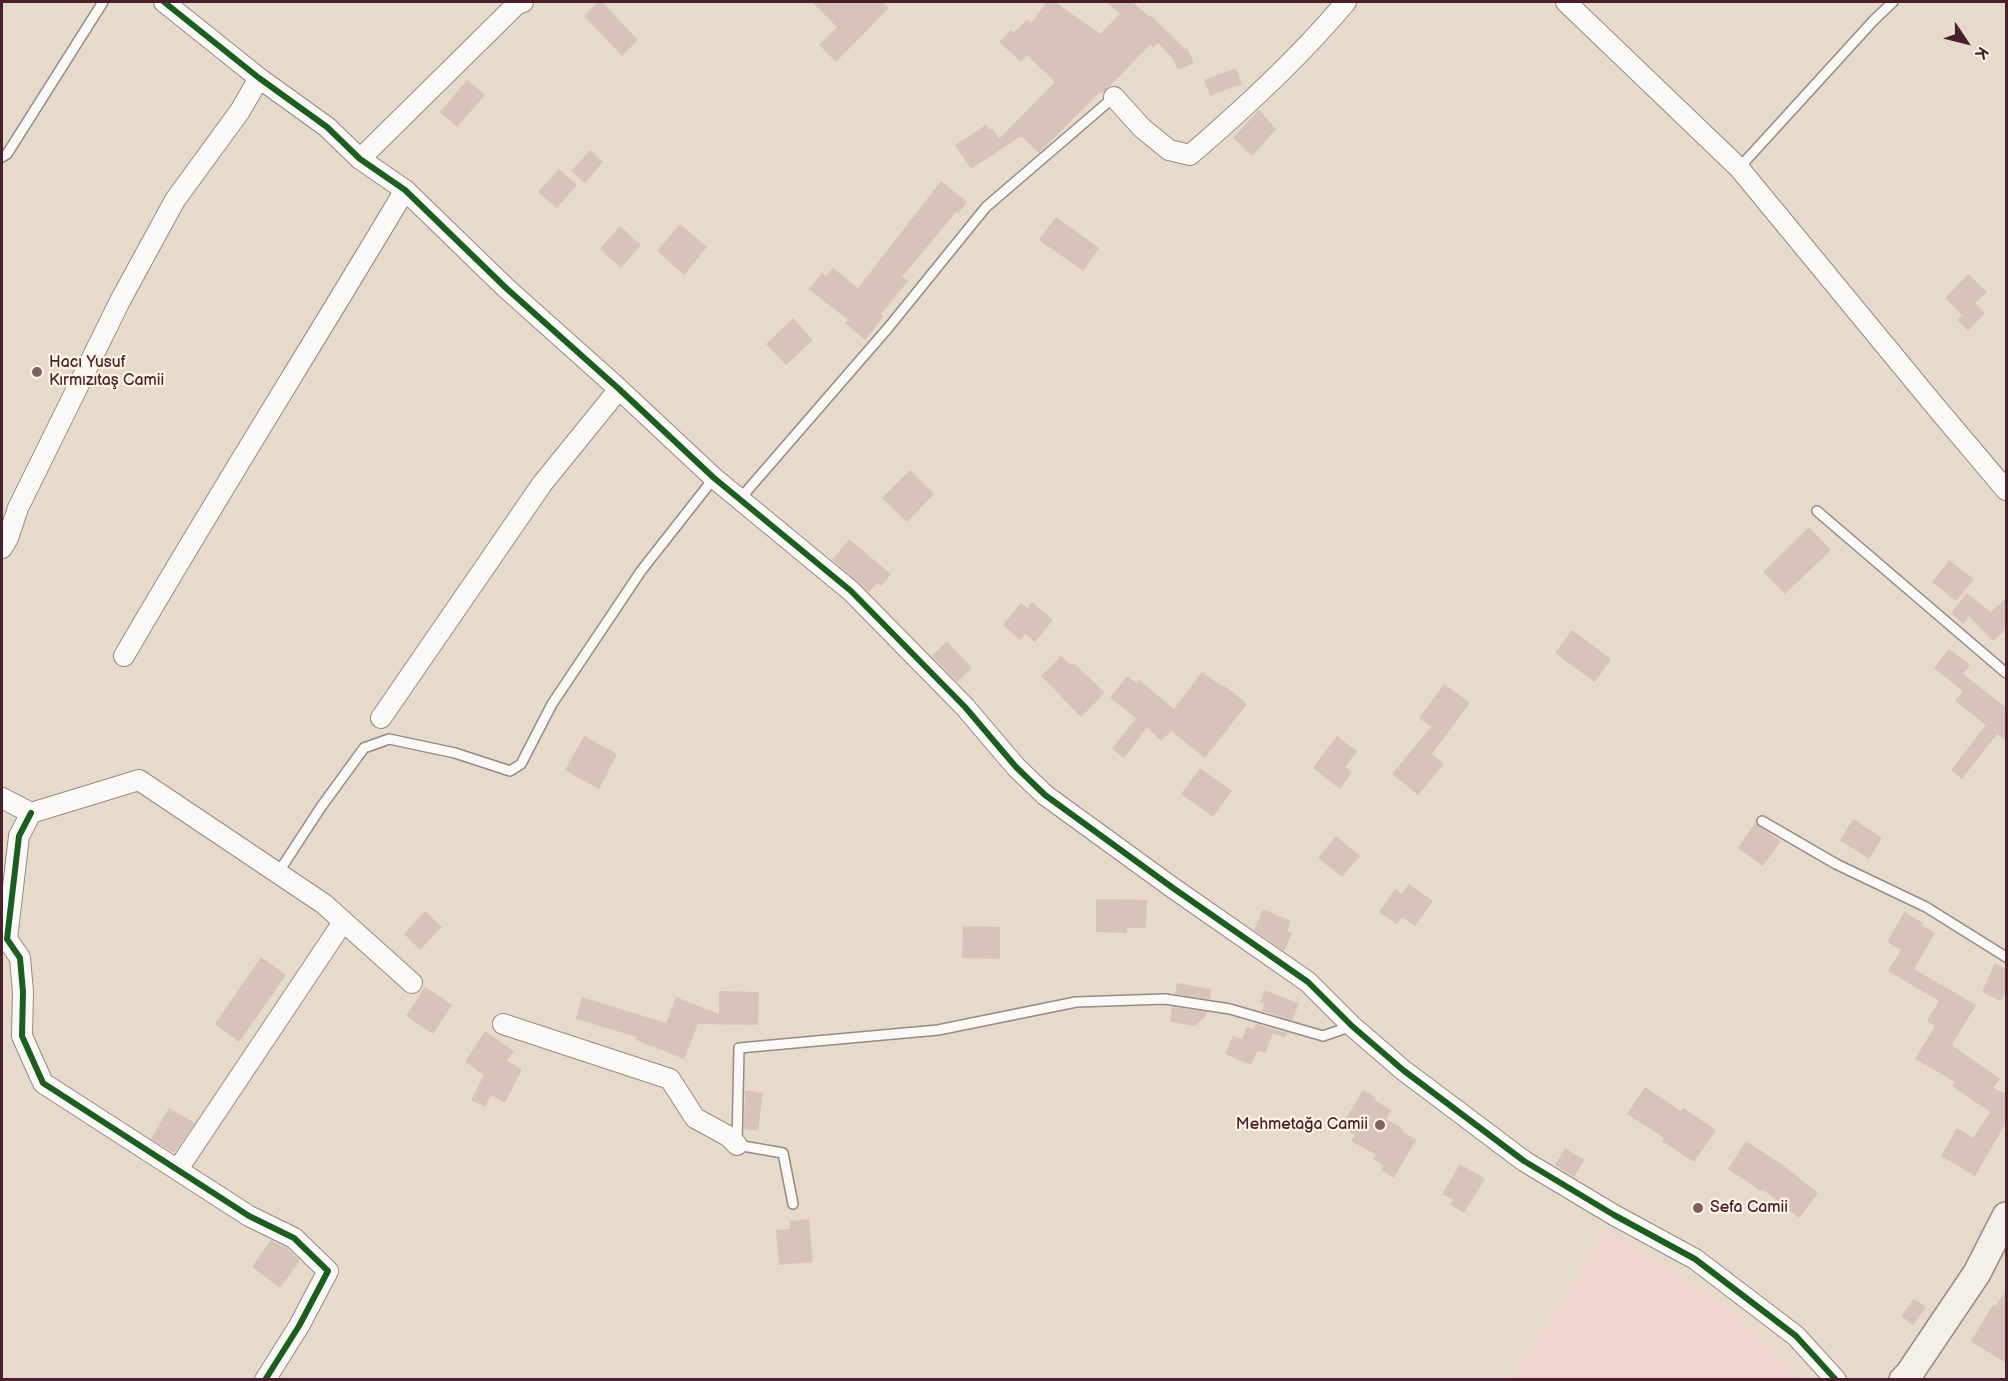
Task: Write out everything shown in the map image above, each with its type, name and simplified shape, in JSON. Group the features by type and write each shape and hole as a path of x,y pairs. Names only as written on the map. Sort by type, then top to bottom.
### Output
{"street":[{"path":"164,2 259,78 327,127 360,159 405,190 506,288 714,478 851,591 965,706 1016,766 1045,795 1308,982 1352,1026 1403,1070 1524,1161 1614,1215 1695,1259 1797,1336 1836,1380"},
{"path":"360,159 517,4 523,2"},
{"path":"1114,97 1142,128 1169,150 1190,155 1246,106 1314,40 1346,2"},
{"path":"1566,2 1739,168 2007,490"},
{"path":"2,548 8,538 18,508 68,405 148,249 175,200 240,111 259,78"},
{"path":"124,656 197,529 259,433 405,190"},
{"path":"381,718 542,484 619,389"},
{"path":"265,1380 299,1326 328,1271 294,1238 249,1216 43,1083 22,1036 23,992 20,958 7,939 19,836 32,813 139,780 324,904 412,983"},
{"path":"2,798 32,813"},
{"path":"178,1169 343,922"},
{"path":"503,1024 670,1079 695,1118 728,1136 737,1145"},
{"path":"1903,1380 1977,1273 2007,1216"}],"lane":[{"path":"2,157 7,154 104,2"},
{"path":"1739,168 1893,2"},
{"path":"739,500 888,328 986,207 1114,97"},
{"path":"278,873 321,807 364,748 389,739 455,753 510,771 521,764 552,704 641,571 714,478"},
{"path":"1817,511 2007,673"},
{"path":"1762,821 1836,864 1926,907 2007,957"},
{"path":"793,1204 783,1153 737,1145 739,1048 938,1030 1077,1002 1165,999 1230,1009 1323,1036 1352,1026"}],"shaded area":[{"path":"1607,1228 1724,1304 1782,1359 1796,1379 1510,1379"}],"building":[{"path":"598,2 602,2 638,40 622,56 584,16"},
{"path":"812,2 882,2 889,8 836,62 819,45 837,27"},
{"path":"1047,2 1055,2 1100,34 1120,14 1106,2 1133,2 1185,49 1187,48 1194,63 1178,70 1172,58 1158,43 1153,48 1150,45 1039,153 1021,136 971,169 955,145 986,125 989,130 992,128 999,139 1055,82 1027,55 1021,62 999,42 1011,30 1014,33 1027,19 1031,23"},
{"path":"1236,68 1242,84 1210,96 1204,80"},
{"path":"467,80 485,95 457,127 440,112"},
{"path":"1259,110 1276,129 1252,156 1233,138"},
{"path":"590,150 603,162 585,183 571,171"},
{"path":"559,169 577,185 557,208 538,192"},
{"path":"941,181 967,202 902,277 908,281 881,314 884,316 865,340 845,323 848,320 809,289 822,273 826,276 833,268 858,288"},
{"path":"1056,217 1099,248 1083,271 1039,240"},
{"path":"680,224 707,247 684,275 657,251"},
{"path":"620,226 641,245 621,268 600,249"},
{"path":"1968,274 1987,292 1975,303 1985,313 1968,331 1957,320 1962,315 1945,298"},
{"path":"793,318 813,340 786,365 766,344"},
{"path":"910,470 934,494 907,522 882,498"},
{"path":"1809,527 1831,550 1785,594 1763,572"},
{"path":"849,539 891,574 881,586 877,583 869,592 832,560"},
{"path":"1949,560 1974,579 1956,601 1932,582"},
{"path":"1967,593 1991,612 2007,597 2007,628 1993,641 1969,616 1963,624 1951,613"},
{"path":"1032,602 1053,620 1035,642 1025,634 1020,640 1003,625 1021,603 1027,608"},
{"path":"1572,630 1611,659 1595,682 1555,653"},
{"path":"947,641 972,668 957,682 932,656"},
{"path":"1949,649 1970,665 1963,674 2007,708 2007,742 1997,734 1962,779 1951,770 1986,725 1955,701 1963,691 1934,668"},
{"path":"1061,656 1071,665 1074,663 1105,693 1081,717 1041,676"},
{"path":"1202,672 1223,687 1224,685 1247,704 1205,758 1171,731 1161,741 1147,727 1124,758 1112,749 1136,718 1110,698 1127,676 1136,683 1139,680 1174,709"},
{"path":"1444,684 1470,703 1432,754 1444,764 1418,795 1392,774 1431,727 1419,718"},
{"path":"584,736 617,754 599,789 565,770"},
{"path":"1337,736 1357,751 1345,767 1352,772 1340,789 1313,768"},
{"path":"1200,768 1232,791 1213,817 1181,794"},
{"path":"1853,819 1882,838 1869,859 1840,840"},
{"path":"1755,823 1781,841 1763,866 1738,848"},
{"path":"1336,836 1360,856 1342,877 1318,858"},
{"path":"1409,884 1433,901 1415,926 1402,917 1397,924 1379,912 1395,889 1402,894"},
{"path":"1096,899 1147,900 1146,928 1127,928 1127,933 1096,932"},
{"path":"1263,909 1291,921 1287,931 1292,933 1284,951 1254,930"},
{"path":"425,911 442,927 420,950 404,934"},
{"path":"1904,912 1935,933 1914,969 1976,1005 1952,1045 2000,1079 1993,1088 2007,1094 2007,1121 1975,1176 1941,1156 1957,1128 1973,1138 1990,1112 1952,1086 1955,1082 1915,1059 1935,1026 1927,1021 1939,1001 1888,971 1901,950 1887,942"},
{"path":"963,926 1000,927 1000,959 962,958"},
{"path":"261,957 286,975 239,1042 215,1024"},
{"path":"1995,963 2007,969 2007,990 2001,1001 1982,992"},
{"path":"1177,983 1211,989 1210,999 1175,994"},
{"path":"425,987 452,1005 433,1034 406,1016"},
{"path":"1265,990 1299,1004 1292,1020 1262,1011 1264,1004 1260,1002"},
{"path":"719,991 759,992 758,1025 698,1024 684,1059 636,1040 637,1037 576,1019 582,997 666,1023 676,997 719,1014"},
{"path":"1172,1007 1207,1012 1207,1015 1195,1026 1170,1022"},
{"path":"1256,1024 1287,1033 1285,1038 1273,1033 1265,1053 1258,1050 1251,1065 1225,1054 1233,1036 1242,1039 1247,1027 1253,1029"},
{"path":"485,1031 514,1051 507,1061 522,1069 505,1103 491,1095 485,1107 471,1100 484,1075 465,1062"},
{"path":"1645,1087 1681,1111 1683,1108 1716,1130 1694,1162 1662,1141 1664,1138 1627,1114"},
{"path":"745,1090 763,1093 758,1131 744,1129"},
{"path":"1363,1090 1391,1110 1386,1119 1416,1140 1394,1178 1381,1170 1384,1165 1373,1159 1376,1155 1351,1141 1355,1135 1341,1127"},
{"path":"169,1108 195,1123 174,1153 151,1139"},
{"path":"1746,1141 1780,1163 1818,1193 1799,1218 1762,1189 1761,1191 1728,1169"},
{"path":"1565,1148 1584,1160 1574,1177 1555,1165"},
{"path":"1460,1164 1485,1179 1464,1213 1450,1204 1453,1200 1442,1194"},
{"path":"809,1219 813,1262 779,1265 776,1230 790,1229 790,1221"},
{"path":"271,1240 287,1248 300,1261 280,1288 252,1267"},
{"path":"2007,1288 2007,1364 1971,1341 1993,1305 1996,1306"},
{"path":"1914,1299 1926,1307 1913,1325 1901,1316"}],"cycle path":[{"path":"164,2 259,78 327,127 360,159 405,190 506,288 714,478 851,591 965,707 1016,767 1045,795 1308,982 1352,1026 1403,1070 1524,1161 1614,1215 1695,1259 1796,1336 1836,1380"},
{"path":"31,813 19,836 7,939 20,958 23,992 22,1036 43,1083 249,1216 294,1238 328,1271 299,1326 265,1380"}],"place":[{"name":"Hacı Yusuf Kırmızıtaş Camii","path":"37,372"},
{"name":"Mehmetağa Camii","path":"1380,1125"},
{"name":"Sefa Camii","path":"1698,1208"}]}
